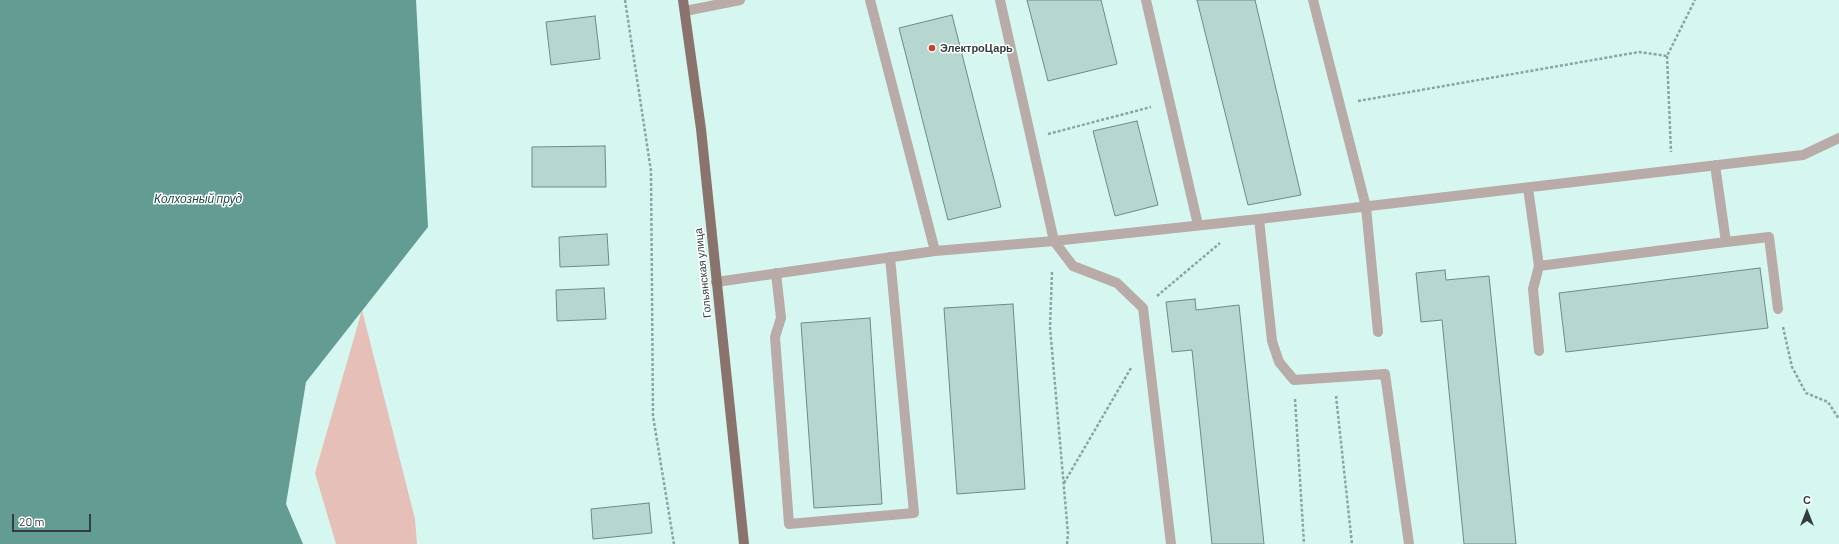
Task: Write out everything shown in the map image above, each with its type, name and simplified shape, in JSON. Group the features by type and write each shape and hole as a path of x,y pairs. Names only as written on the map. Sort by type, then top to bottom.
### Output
{"main road":[{"name":"Гольянская улица","path":"683,0 701,129 744,544"}],"street":[{"path":"685,11 740,0"},
{"path":"870,0 934,251"},
{"path":"1000,0 1054,241 1073,266 1117,283 1143,308 1171,544"},
{"path":"1146,0 1198,225"},
{"path":"1313,0 1366,207 1378,332"},
{"path":"716,282 934,251 1054,241 1259,219 1803,155 1839,138"},
{"path":"1715,165 1726,242"},
{"path":"1528,188 1539,266 1533,289 1539,351"},
{"path":"1259,219 1272,341 1279,362 1294,380 1385,374 1409,544"},
{"path":"1539,266 1768,237 1778,309"},
{"path":"776,273 781,318 774,337 788,524 914,513 890,257"}],"path":[{"path":"625,0 650,171 653,416 674,544"},
{"path":"1672,171 1667,56 1695,0"},
{"path":"1340,104 1639,52 1667,56"},
{"path":"1031,138 1170,102"},
{"path":"1143,308 1247,220"},
{"path":"1054,241 1050,327 1068,534 1067,544"},
{"path":"1778,309 1792,367 1806,393 1828,402 1839,419"},
{"path":"1064,483 1146,342"},
{"path":"1334,378 1352,544"},
{"path":"1294,380 1304,544"}],"shaded area":[{"path":"362,310 415,519 417,544 336,544 315,473"}],"water":[{"name":"Колхозный пруд","path":"0,0 416,0 428,227 306,382 286,504 303,544 0,544"}],"building":[{"path":"1027,0 1101,0 1117,64 1048,81"},
{"path":"1197,0 1255,0 1301,195 1248,205"},
{"path":"952,15 1001,207 948,220 899,28"},
{"path":"595,16 600,59 551,65 546,22"},
{"path":"1137,121 1158,205 1115,216 1093,131"},
{"path":"605,146 606,187 532,187 532,147"},
{"path":"607,234 609,265 560,267 559,237"},
{"path":"1760,268 1768,328 1566,352 1559,293"},
{"path":"1445,270 1446,280 1489,276 1516,544 1464,544 1442,320 1421,322 1416,273"},
{"path":"604,288 606,319 557,321 556,290"},
{"path":"1195,299 1196,310 1239,305 1264,544 1212,544 1192,350 1172,352 1166,302"},
{"path":"1013,304 1025,489 957,494 944,308"},
{"path":"870,318 882,504 814,508 801,323"},
{"path":"649,503 652,533 593,539 591,509"}],"place":[{"name":"ЭлектроЦарь","path":"932,48"}]}
